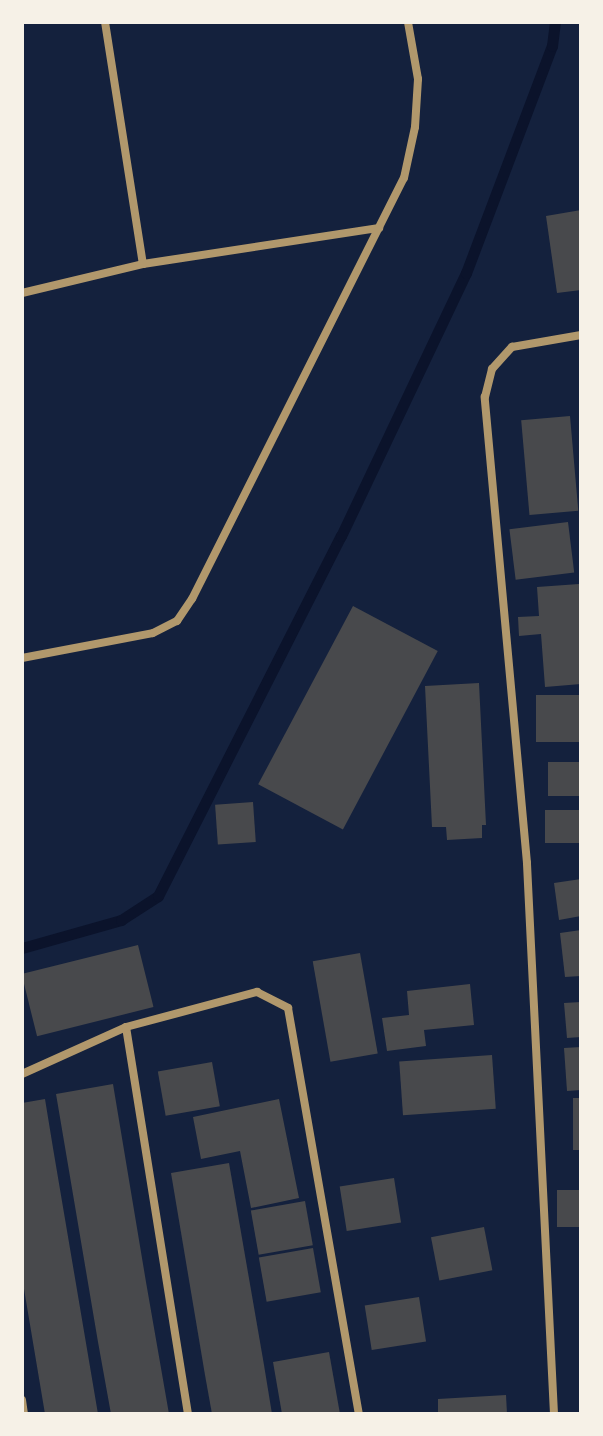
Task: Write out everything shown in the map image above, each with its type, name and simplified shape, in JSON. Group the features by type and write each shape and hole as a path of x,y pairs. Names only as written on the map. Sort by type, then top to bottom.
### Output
{"street":[{"path":"105,22 143,264"},
{"path":"22,658 153,633 177,621 192,599 404,178 415,127 418,79 408,22"},
{"path":"22,293 143,264 379,228"},
{"path":"554,1414 527,863 485,397 492,369 512,347 581,335"},
{"path":"22,1074 126,1027 257,992 288,1008 359,1414"},
{"path":"126,1027 188,1414"},
{"path":"22,1400 24,1414"}],"building":[{"path":"581,210 581,290 557,293 546,216"},
{"path":"570,416 578,511 529,515 521,420"},
{"path":"568,522 574,573 516,580 509,529"},
{"path":"579,584 581,684 545,687 541,634 519,636 518,617 539,616 537,587"},
{"path":"353,606 438,651 343,829 258,784"},
{"path":"479,683 486,825 482,825 482,838 447,840 446,827 432,827 425,686"},
{"path":"536,695 581,695 581,742 536,742"},
{"path":"548,762 581,762 581,796 548,796"},
{"path":"253,802 256,842 218,845 215,805"},
{"path":"545,810 581,810 581,843 545,843"},
{"path":"581,879 581,916 559,920 554,883"},
{"path":"581,930 581,976 565,977 560,933"},
{"path":"138,945 153,1007 37,1036 22,974"},
{"path":"360,953 378,1053 330,1062 313,961"},
{"path":"470,984 474,1025 424,1030 426,1046 387,1051 382,1018 409,1015 407,991"},
{"path":"581,1002 581,1037 567,1038 564,1003"},
{"path":"581,1047 581,1090 567,1091 564,1048"},
{"path":"492,1055 496,1109 403,1115 399,1061"},
{"path":"212,1062 220,1106 166,1116 158,1072"},
{"path":"113,1084 169,1414 111,1414 98,1342 56,1094"},
{"path":"573,1098 581,1098 581,1150 573,1150"},
{"path":"45,1099 98,1414 45,1414 22,1277 22,1103"},
{"path":"279,1099 299,1198 251,1208 240,1151 201,1159 193,1117"},
{"path":"229,1163 272,1414 212,1414 205,1375 171,1173"},
{"path":"394,1178 401,1222 347,1231 340,1187"},
{"path":"557,1190 581,1190 581,1227 557,1227"},
{"path":"305,1201 313,1245 259,1255 251,1211"},
{"path":"484,1227 492,1270 439,1280 431,1237"},
{"path":"313,1248 321,1292 267,1302 259,1258"},
{"path":"419,1297 426,1341 372,1350 365,1306"},
{"path":"329,1352 340,1414 282,1414 273,1362"},
{"path":"506,1395 507,1414 438,1414 438,1399"}],"waterway":[{"path":"22,948 121,920 158,896 341,536 466,273 552,46 555,22"}]}
